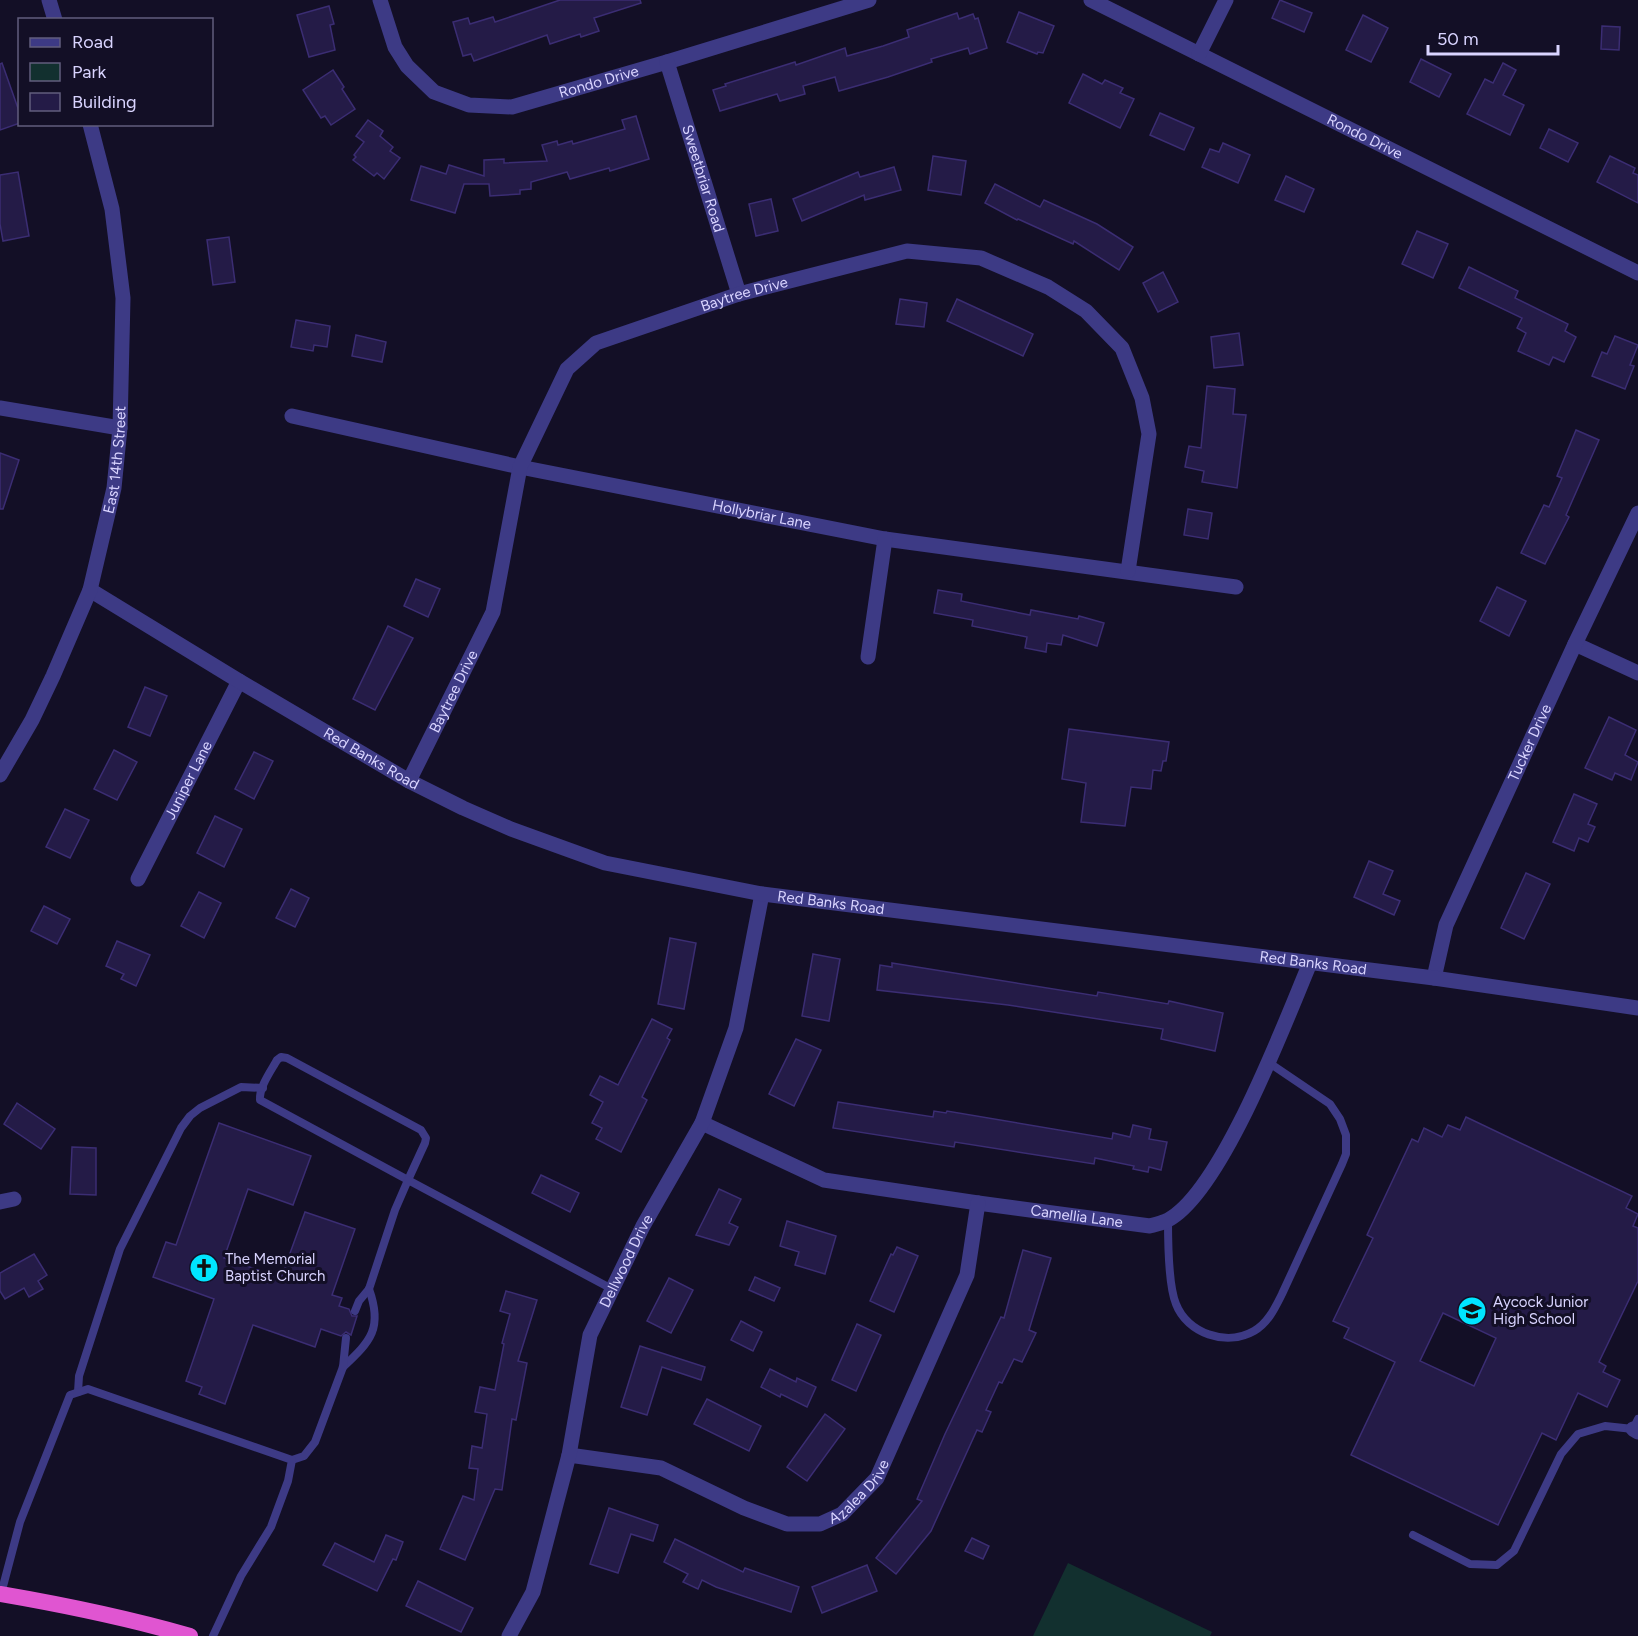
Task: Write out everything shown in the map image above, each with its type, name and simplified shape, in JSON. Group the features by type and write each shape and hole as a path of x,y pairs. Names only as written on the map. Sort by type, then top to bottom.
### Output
{"highway":[{"path":"0,1594 97,1612 190,1636"}],"street":[{"path":"49,0 54,18"},
{"name":"Rondo Drive","path":"380,0 395,47 407,66 434,92 469,105 512,107 869,0"},
{"name":"Rondo Drive","path":"1091,0 1638,273"},
{"path":"1199,54 1226,0"},
{"name":"Sweetbriar Road","path":"667,62 739,294"},
{"name":"East 14th Street","path":"0,775 54,676 90,590 114,488 120,428 123,298 112,209 91,126"},
{"name":"Baytree Drive","path":"409,781 493,612 519,467 567,369 596,343 739,294 907,251 981,258 1048,288 1086,311 1122,348 1142,398 1149,434 1128,571"},
{"path":"0,408 120,428"},
{"name":"Hollybriar Lane","path":"292,416 519,467 885,539 1236,587"},
{"name":"Tucker Drive","path":"1434,978 1446,925 1638,513"},
{"path":"868,657 885,539"},
{"name":"Red Banks Road","path":"90,590 409,781 511,829 605,863 762,894 1434,978 1638,1008"},
{"path":"1575,644 1638,673"},
{"name":"Juniper Lane","path":"138,879 239,681"},
{"name":"Dellwood Drive","path":"509,1636 533,1592 569,1455 590,1335 643,1226 702,1124 736,1028 762,894"},
{"path":"1168,1220 1186,1205 1219,1160 1255,1091 1310,963"},
{"name":"Camellia Lane","path":"702,1124 824,1180 1150,1226 1168,1220"},
{"name":"Azalea Drive","path":"569,1455 661,1468 744,1508 787,1524 820,1524 843,1514 877,1478 967,1275 978,1203"}],"lane":[{"path":"355,1311 359,1301 369,1289 395,1210 408,1180 425,1143 425,1133 287,1058 281,1057 277,1060 259,1096 263,1103 408,1180 612,1289"},
{"path":"1168,1220 1172,1293 1185,1321 1208,1334 1227,1337 1240,1336 1261,1325 1274,1310 1286,1285 1340,1170 1347,1145 1344,1126 1330,1104 1268,1061"},
{"path":"78,1392 79,1376 120,1249 181,1128 200,1108 241,1087 263,1088"},
{"path":"343,1367 366,1345 374,1330 376,1313 369,1289"},
{"path":"0,1594 20,1522 70,1395 88,1389 292,1460 304,1456 315,1442 343,1367 346,1338"},
{"path":"1413,1535 1470,1564 1497,1565 1514,1551 1561,1454 1578,1434 1605,1426 1636,1427"},
{"path":"213,1636 241,1576 271,1527 288,1481 292,1460"}],"green space":[{"path":"1068,1563 1212,1632 1210,1636 1033,1636"}],"building":[{"path":"560,0 640,0 641,3 594,18 599,31 581,37 580,34 550,44 547,35 474,61 471,54 463,56 453,22 468,18 470,24 493,17 495,22"},
{"path":"1280,0 1312,13 1304,32 1272,18"},
{"path":"329,6 334,24 330,25 335,50 309,57 297,15"},
{"path":"1019,12 1054,26 1043,53 1038,52 1037,54 1007,42"},
{"path":"957,13 959,19 973,14 975,19 978,18 987,48 970,54 968,48 931,59 932,62 888,77 839,91 835,77 803,86 805,94 780,101 777,94 720,111 713,90 726,86 725,84 795,62 796,65 845,48 847,56 883,46 909,37 907,30"},
{"path":"1363,15 1388,28 1371,62 1346,50"},
{"path":"1602,26 1620,27 1619,50 1601,49"},
{"path":"1421,59 1451,74 1439,97 1410,82"},
{"path":"2,63 18,108 18,124 0,130 0,64"},
{"path":"1503,63 1516,70 1503,95 1524,105 1510,135 1467,114 1485,79 1493,83"},
{"path":"333,70 355,109 331,125 325,116 321,118 303,90"},
{"path":"1083,74 1102,84 1105,80 1123,88 1120,93 1134,99 1120,128 1069,103"},
{"path":"1160,113 1194,128 1184,150 1150,135"},
{"path":"636,116 649,159 610,171 609,168 570,179 567,172 531,182 531,189 520,190 520,194 490,196 489,184 464,184 455,213 411,200 421,166 446,174 449,165 484,176 484,160 504,159 504,163 547,161 542,145 557,141 558,145 572,141 573,144 625,129 622,120"},
{"path":"368,120 383,131 380,136 393,147 390,151 400,158 384,179 377,173 374,176 353,160 364,142 356,136"},
{"path":"1549,129 1578,143 1568,162 1540,148"},
{"path":"1223,143 1250,155 1238,183 1202,167 1210,149 1219,152"},
{"path":"933,156 966,161 961,195 928,190"},
{"path":"1610,156 1635,168 1633,173 1638,175 1638,203 1597,182"},
{"path":"894,167 901,190 865,200 864,195 802,221 793,199 858,172 860,177"},
{"path":"18,172 29,236 3,241 0,224 0,175"},
{"path":"1286,176 1314,189 1304,212 1275,200"},
{"path":"995,184 1040,207 1044,200 1097,224 1133,247 1119,270 1074,241 1073,244 1017,220 985,203"},
{"path":"771,199 778,231 756,236 749,204"},
{"path":"1417,231 1448,244 1433,278 1402,264"},
{"path":"229,237 235,282 213,285 207,240"},
{"path":"1469,267 1518,291 1515,298 1568,324 1565,331 1576,337 1564,362 1553,357 1549,365 1518,351 1526,333 1517,328 1522,318 1459,288"},
{"path":"1163,272 1178,302 1158,312 1143,283"},
{"path":"900,299 927,303 924,327 896,324"},
{"path":"957,299 1033,334 1023,356 947,321"},
{"path":"296,320 330,326 327,347 314,345 313,351 291,347"},
{"path":"1239,333 1243,365 1214,368 1211,337"},
{"path":"356,335 386,342 382,362 352,356"},
{"path":"1615,336 1638,345 1630,365 1634,366 1625,389 1592,376 1602,352 1607,354"},
{"path":"1207,386 1235,389 1233,414 1246,415 1237,488 1202,482 1204,471 1185,467 1189,446 1201,448"},
{"path":"1576,430 1599,440 1566,515 1569,517 1545,564 1521,553 1544,505 1549,507 1562,478 1557,476"},
{"path":"0,453 19,460 3,509 0,509"},
{"path":"1188,509 1212,513 1208,539 1184,535"},
{"path":"416,579 440,589 428,617 404,606"},
{"path":"1497,587 1526,601 1509,636 1480,621"},
{"path":"938,590 962,594 961,601 1030,615 1031,610 1078,619 1079,616 1104,623 1097,646 1063,635 1061,645 1047,643 1046,652 1025,648 1027,637 972,626 973,620 934,613"},
{"path":"388,626 413,638 375,710 353,699"},
{"path":"145,687 167,696 150,736 128,727"},
{"path":"1609,717 1636,730 1625,755 1638,762 1631,780 1615,773 1612,780 1585,768"},
{"path":"1069,729 1169,742 1166,761 1163,761 1161,771 1153,770 1151,789 1131,787 1125,826 1081,822 1086,783 1062,779"},
{"path":"114,750 137,762 117,800 94,789"},
{"path":"254,752 273,761 254,799 235,789"},
{"path":"1574,794 1597,804 1588,824 1595,827 1588,842 1579,838 1574,851 1553,842"},
{"path":"65,809 89,820 70,858 46,847"},
{"path":"215,816 242,829 224,867 197,853"},
{"path":"1369,861 1393,871 1383,894 1400,901 1394,915 1354,897"},
{"path":"1526,873 1550,884 1524,939 1501,928"},
{"path":"291,889 309,898 295,927 276,918"},
{"path":"199,892 221,903 204,938 181,926"},
{"path":"44,906 70,919 57,944 31,931"},
{"path":"670,938 696,943 684,1009 658,1004"},
{"path":"117,941 150,955 136,986 121,979 124,974 106,966"},
{"path":"813,954 840,959 829,1021 802,1016"},
{"path":"892,963 1097,996 1098,992 1168,1004 1169,1001 1223,1013 1215,1051 1161,1039 1163,1029 1008,1005 877,990 880,965 892,967"},
{"path":"652,1019 672,1029 667,1038 670,1040 642,1097 647,1100 621,1152 596,1139 602,1128 592,1123 603,1102 590,1095 600,1076 618,1085"},
{"path":"796,1039 821,1050 794,1106 769,1094"},
{"path":"838,1102 933,1117 934,1111 946,1113 947,1111 1112,1139 1113,1133 1130,1137 1133,1125 1151,1129 1149,1139 1167,1142 1161,1170 1149,1167 1148,1172 1133,1169 1134,1166 1095,1158 1094,1164 955,1142 954,1147 833,1128"},
{"path":"17,1103 55,1129 41,1149 4,1124"},
{"path":"1466,1117 1632,1196 1626,1208 1638,1214 1633,1226 1638,1228 1638,1281 1599,1362 1606,1366 1603,1372 1620,1380 1607,1407 1578,1393 1556,1440 1542,1433 1498,1525 1351,1455 1395,1362 1344,1338 1349,1328 1333,1321 1373,1238 1367,1235 1412,1139 1418,1142 1424,1128 1442,1137 1448,1125 1460,1130","holes":["1443,1313 1496,1338 1474,1386 1420,1361"]},
{"name":"The Memorial Baptist Church","path":"219,1123 311,1156 293,1205 248,1189 224,1258 281,1278 305,1212 355,1229 332,1295 342,1298 339,1306 349,1309 352,1316 357,1316 351,1335 346,1332 341,1336 321,1329 315,1347 253,1325 225,1404 199,1394 202,1387 186,1381 214,1299 153,1277 166,1242 176,1245"},
{"path":"72,1147 96,1148 96,1195 70,1194"},
{"path":"541,1175 579,1193 570,1212 532,1193"},
{"path":"719,1189 741,1199 729,1223 738,1227 729,1245 696,1235"},
{"path":"787,1221 836,1236 825,1274 795,1265 799,1252 780,1246"},
{"path":"897,1247 918,1256 894,1312 870,1301 891,1254 893,1255"},
{"path":"1023,1250 1051,1258 1029,1330 1036,1333 1022,1362 1014,1359 1002,1383 999,1382 986,1410 991,1412 982,1432 977,1430 931,1531 896,1574 876,1558 922,1501 917,1499 945,1434 1001,1317 1004,1318"},
{"path":"34,1254 47,1275 38,1281 43,1289 29,1297 24,1288 5,1299 0,1291 0,1273"},
{"path":"755,1277 780,1288 774,1301 749,1290"},
{"path":"669,1278 693,1290 671,1333 647,1321"},
{"path":"506,1291 537,1300 518,1361 527,1363 516,1420 512,1419 502,1490 495,1489 465,1560 440,1549 463,1496 474,1500 478,1469 469,1468 472,1446 482,1448 487,1414 475,1412 480,1387 495,1390 504,1344 502,1343 510,1314 500,1311"},
{"path":"741,1321 762,1332 753,1351 731,1340"},
{"path":"857,1324 881,1335 856,1391 832,1380"},
{"path":"640,1346 705,1367 701,1380 662,1367 647,1415 621,1407"},
{"path":"770,1369 796,1382 797,1378 816,1387 807,1407 761,1387"},
{"path":"707,1399 761,1426 749,1451 694,1424"},
{"path":"825,1414 845,1429 807,1481 787,1467"},
{"path":"609,1508 658,1525 653,1541 631,1534 618,1573 590,1564"},
{"path":"386,1535 403,1542 396,1560 393,1559 377,1591 323,1565 335,1543 374,1562"},
{"path":"972,1538 989,1546 983,1559 965,1551"},
{"path":"675,1539 743,1572 745,1568 799,1587 791,1612 716,1587 702,1580 698,1589 683,1582 688,1574 664,1562"},
{"path":"867,1565 877,1591 822,1613 812,1587"},
{"path":"418,1581 473,1608 461,1632 406,1606"}],"place":[{"name":"The Memorial Baptist Church","path":"204,1268"},
{"name":"Aycock Junior High School","path":"1472,1311"}]}
